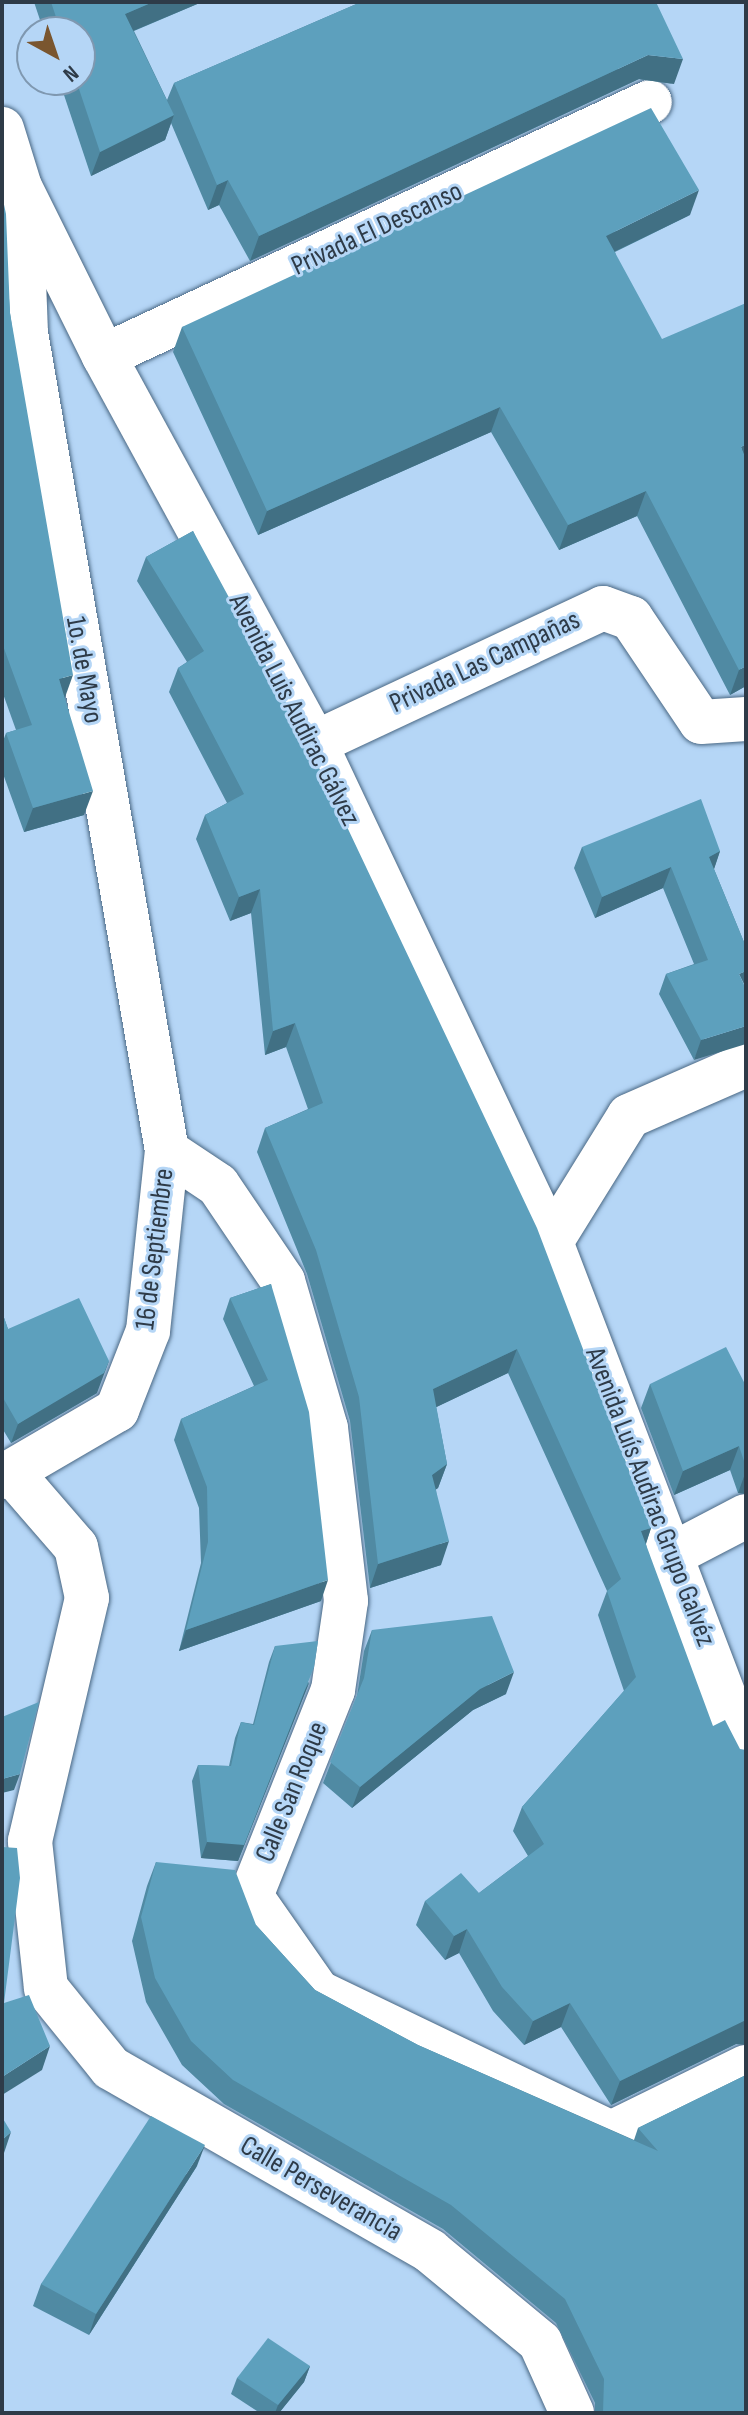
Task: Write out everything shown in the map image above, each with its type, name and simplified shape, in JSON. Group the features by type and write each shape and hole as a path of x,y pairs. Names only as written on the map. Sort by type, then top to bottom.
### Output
{"street":[{"name":"Privada El Descanso","path":"104,356 650,102"},
{"path":"2,129 20,187"},
{"name":"Avenida Luis Audirac Gálvez","path":"20,187 104,356 315,743 551,1242"},
{"name":"1o. de Mayo","path":"20,187 26,333 167,1151"},
{"name":"Privada Las Campañas","path":"315,743 603,608 631,618 701,722 746,719"},
{"path":"551,1242 629,1116 746,1065"},
{"name":"16 de Septiembre","path":"6,1475 117,1410 148,1331 167,1151"},
{"name":"Calle San Roque","path":"167,1151 218,1185 283,1281 326,1428 346,1601 333,1690 251,1896 318,1992 611,2133 746,2067"},
{"name":"Avenida Luís Audirac Grupo Galvéz","path":"551,1242 673,1554 746,1753"},
{"name":"Calle Perseverancia","path":"6,1475 76,1547 87,1598 30,1841 46,1988 111,2068 430,2251 540,2342 572,2413"},
{"path":"673,1554 746,1516"}],"building":[{"path":"51,2 153,2 125,14 174,115 100,152 81,96 96,96 96,16 56,16"},
{"path":"361,2 656,2 683,59 648,55 259,236 228,180 217,185 174,83"},
{"path":"651,108 699,190 606,236 662,339 746,303 746,444 741,447 746,459 746,666 739,670 646,491 568,525 500,407 267,511 182,327"},
{"path":"2,195 6,214 10,313 73,675 59,679 93,791 33,808 6,733 32,725 2,643"},
{"path":"193,531 304,736 537,1228 651,1528 641,1531 713,1726 725,1720 740,1749 746,1750 746,2020 620,2081 570,2003 533,2021 502,1987 467,1929 454,1936 425,1901 461,1873 479,1893 544,1844 522,1807 636,1677 607,1591 621,1579 517,1349 433,1389 447,1464 432,1475 449,1541 378,1564 359,1397 316,1250 265,1128 323,1103 295,1023 273,1031 260,889 239,897 205,815 244,794 178,668 204,651 146,557"},
{"path":"701,799 720,851 709,857 746,947 746,971 739,974 746,989 746,1026 701,1040 666,974 708,960 671,867 602,897 582,847"},
{"path":"271,1284 309,1412 328,1580 186,1630 208,1542 207,1487 181,1419 268,1380 230,1298"},
{"path":"79,1298 109,1361 104,1373 18,1424 2,1396 2,1312 8,1329"},
{"path":"726,1347 746,1386 746,1467 739,1446 683,1471 650,1384"},
{"path":"492,1616 514,1672 480,1689 360,1787 330,1762 364,1678 372,1630"},
{"path":"318,1641 314,1667 244,1845 207,1842 198,1765 231,1766 241,1722 254,1725 275,1646"},
{"path":"39,1702 20,1774 2,1779 2,1717"},
{"path":"2,1847 17,1848 20,1878 4,2003 29,1995 50,2046 2,2077"},
{"path":"156,1862 235,1870 256,1925 315,1990 418,2045 658,2151 638,2128 746,2075 746,2413 603,2413 604,2379 565,2299 451,2205 233,2080 191,2041 155,1978 141,1917"},
{"path":"151,2116 205,2145 96,2314 41,2284"},
{"path":"2,2117 11,2132 2,2140"},
{"path":"268,2338 310,2366 278,2405 237,2378"}]}
